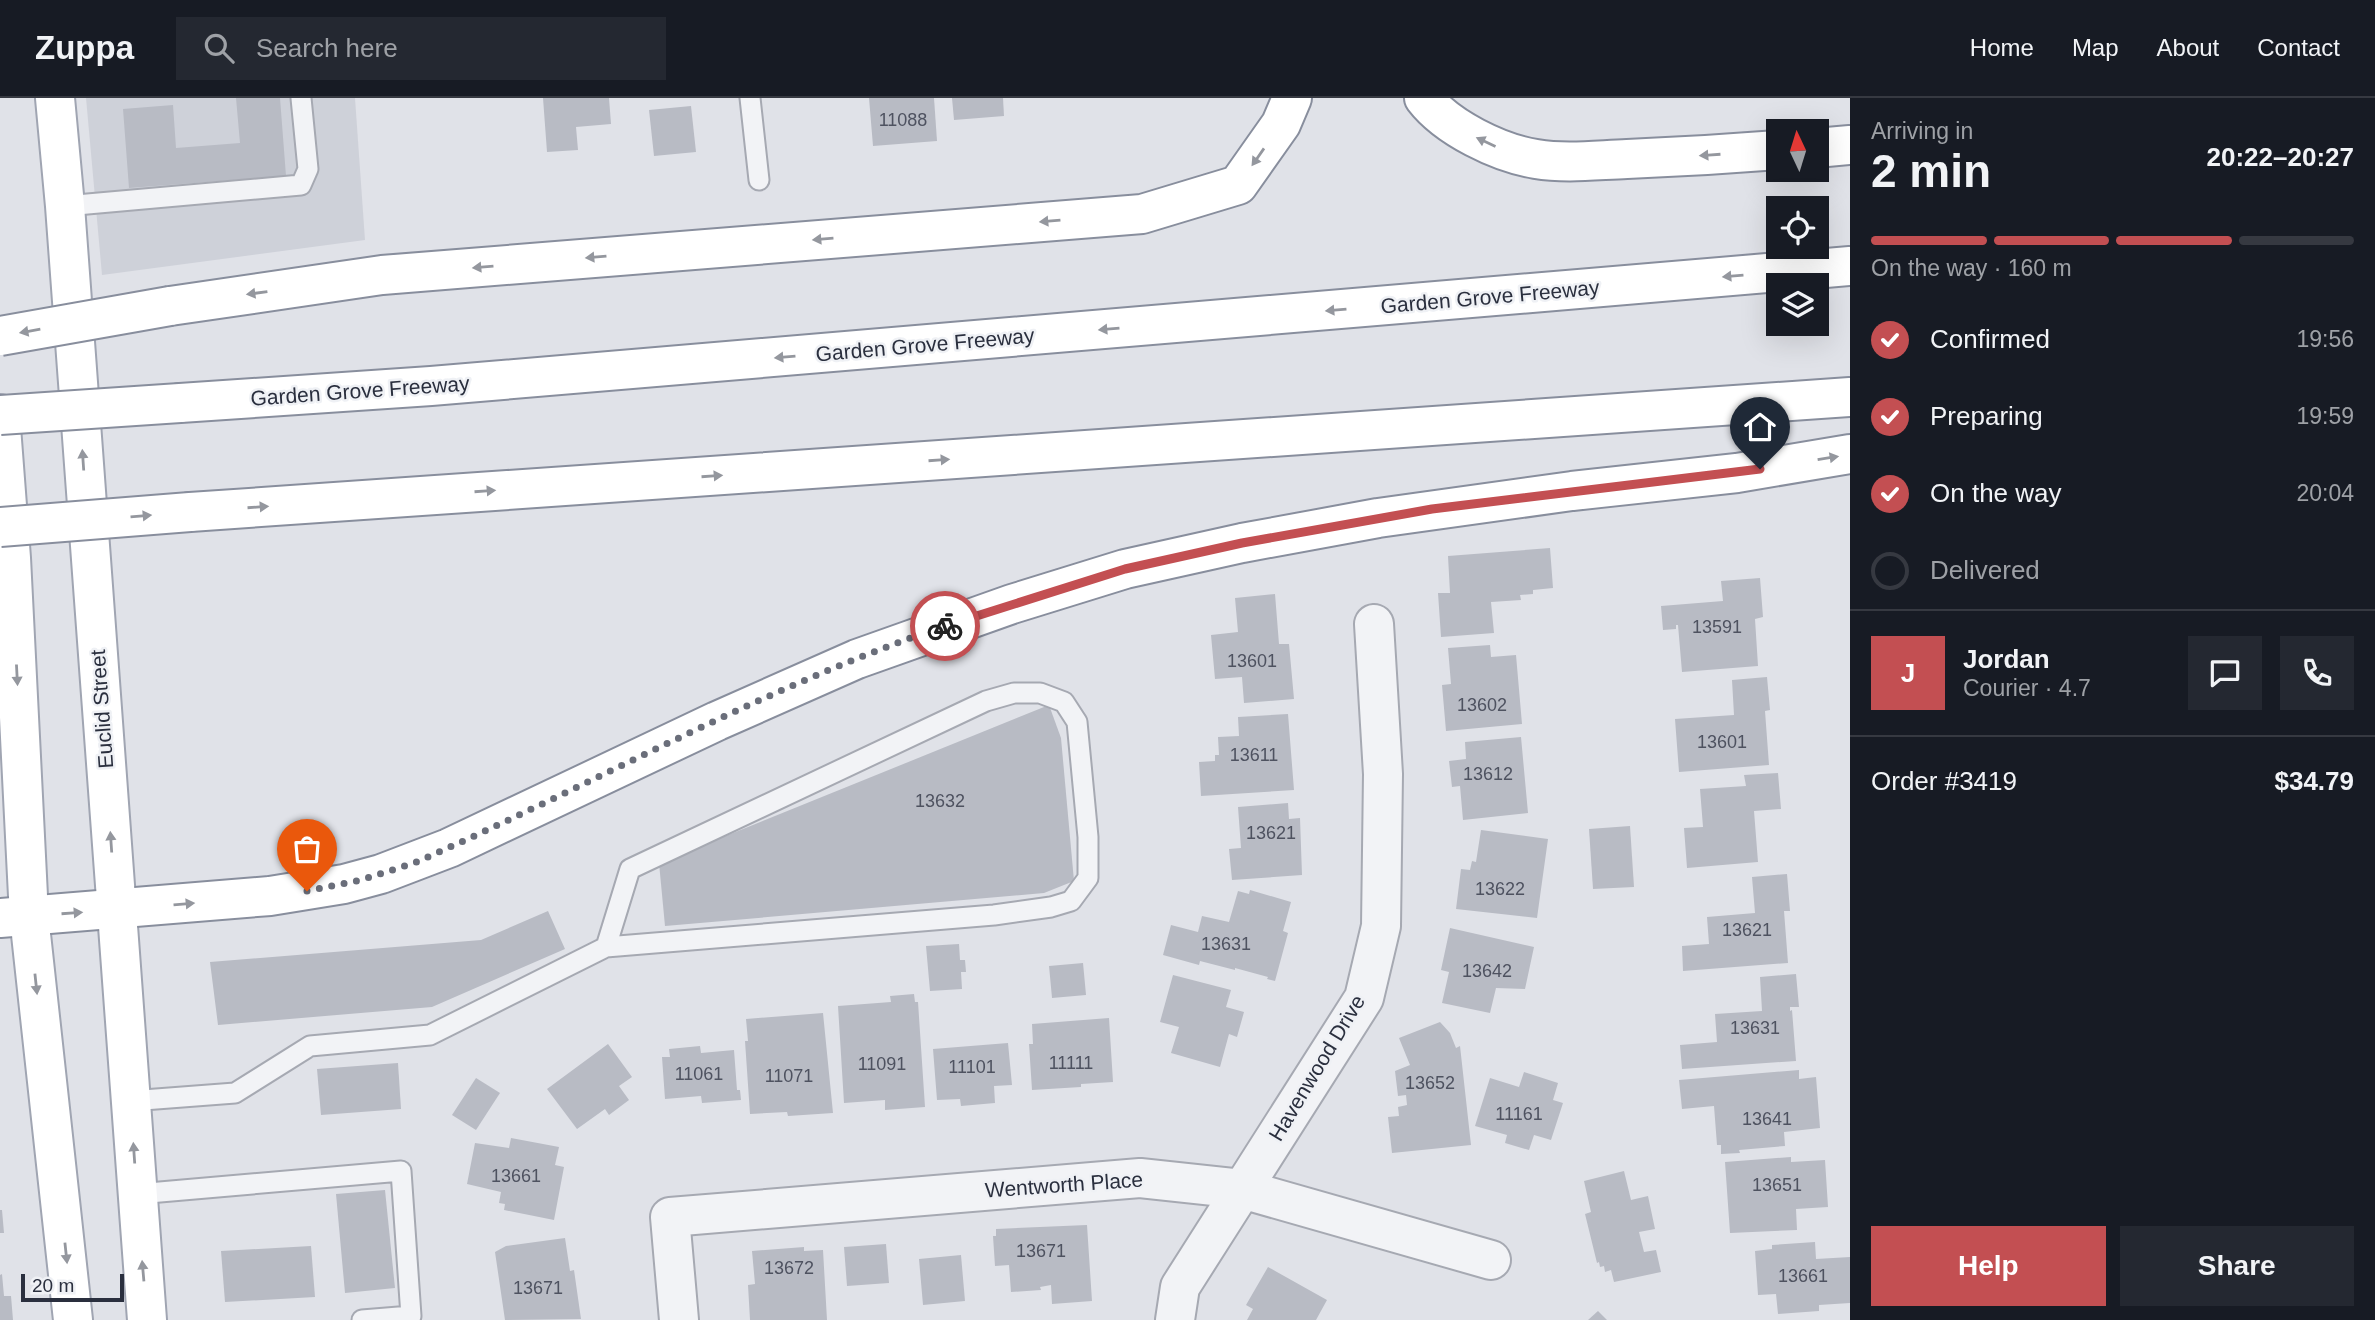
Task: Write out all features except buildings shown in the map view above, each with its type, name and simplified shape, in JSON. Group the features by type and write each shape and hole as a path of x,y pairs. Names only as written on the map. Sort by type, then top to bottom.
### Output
{"main road":[{"name":"Euclid Street","path":"55,98 147,1320"},
{"path":"0,336 170,306 382,275 1142,214 1238,185 1281,124 1292,98"},
{"path":"1424,98 1465,132 1508,152 1536,159 1573,161 1766,151"},
{"path":"1829,147 1850,145"},
{"name":"Garden Grove Freeway","path":"0,414 431,387 1850,266"},
{"path":"0,527 1850,397"},
{"path":"0,414 11,558 14,917 73,1320"},
{"path":"14,917 223,901 307,891 381,874 449,848 717,721 857,659 1012,604 1125,569 1378,517 1560,492 1724,474 1850,454"}],"street":[{"name":"Havenwood Drive","path":"1175,1320 1180,1287 1364,998 1381,926 1383,774 1374,624"},
{"name":"Wentworth Place","path":"680,1320 670,1217 1140,1178 1242,1189 1491,1260"}],"lane":[{"path":"65,206 301,185 308,169 302,98"},
{"path":"751,98 759,180"},
{"path":"130,1101 234,1093 310,1046 430,1035 606,947 994,915 1051,907 1071,901 1088,878 1088,836 1077,722 1064,702 1040,693 1014,694 986,701 630,869 606,947"},
{"path":"136,1194 401,1171 411,1316 362,1320"}],"shaded area":[{"path":"86,98 355,98 365,240 102,275"}],"way so far":[{"path":"307,891 361,880 414,863 783,691 857,659 945,626"}],"route":[{"path":"945,626 1125,569 1242,543 1432,509 1760,469"}]}
